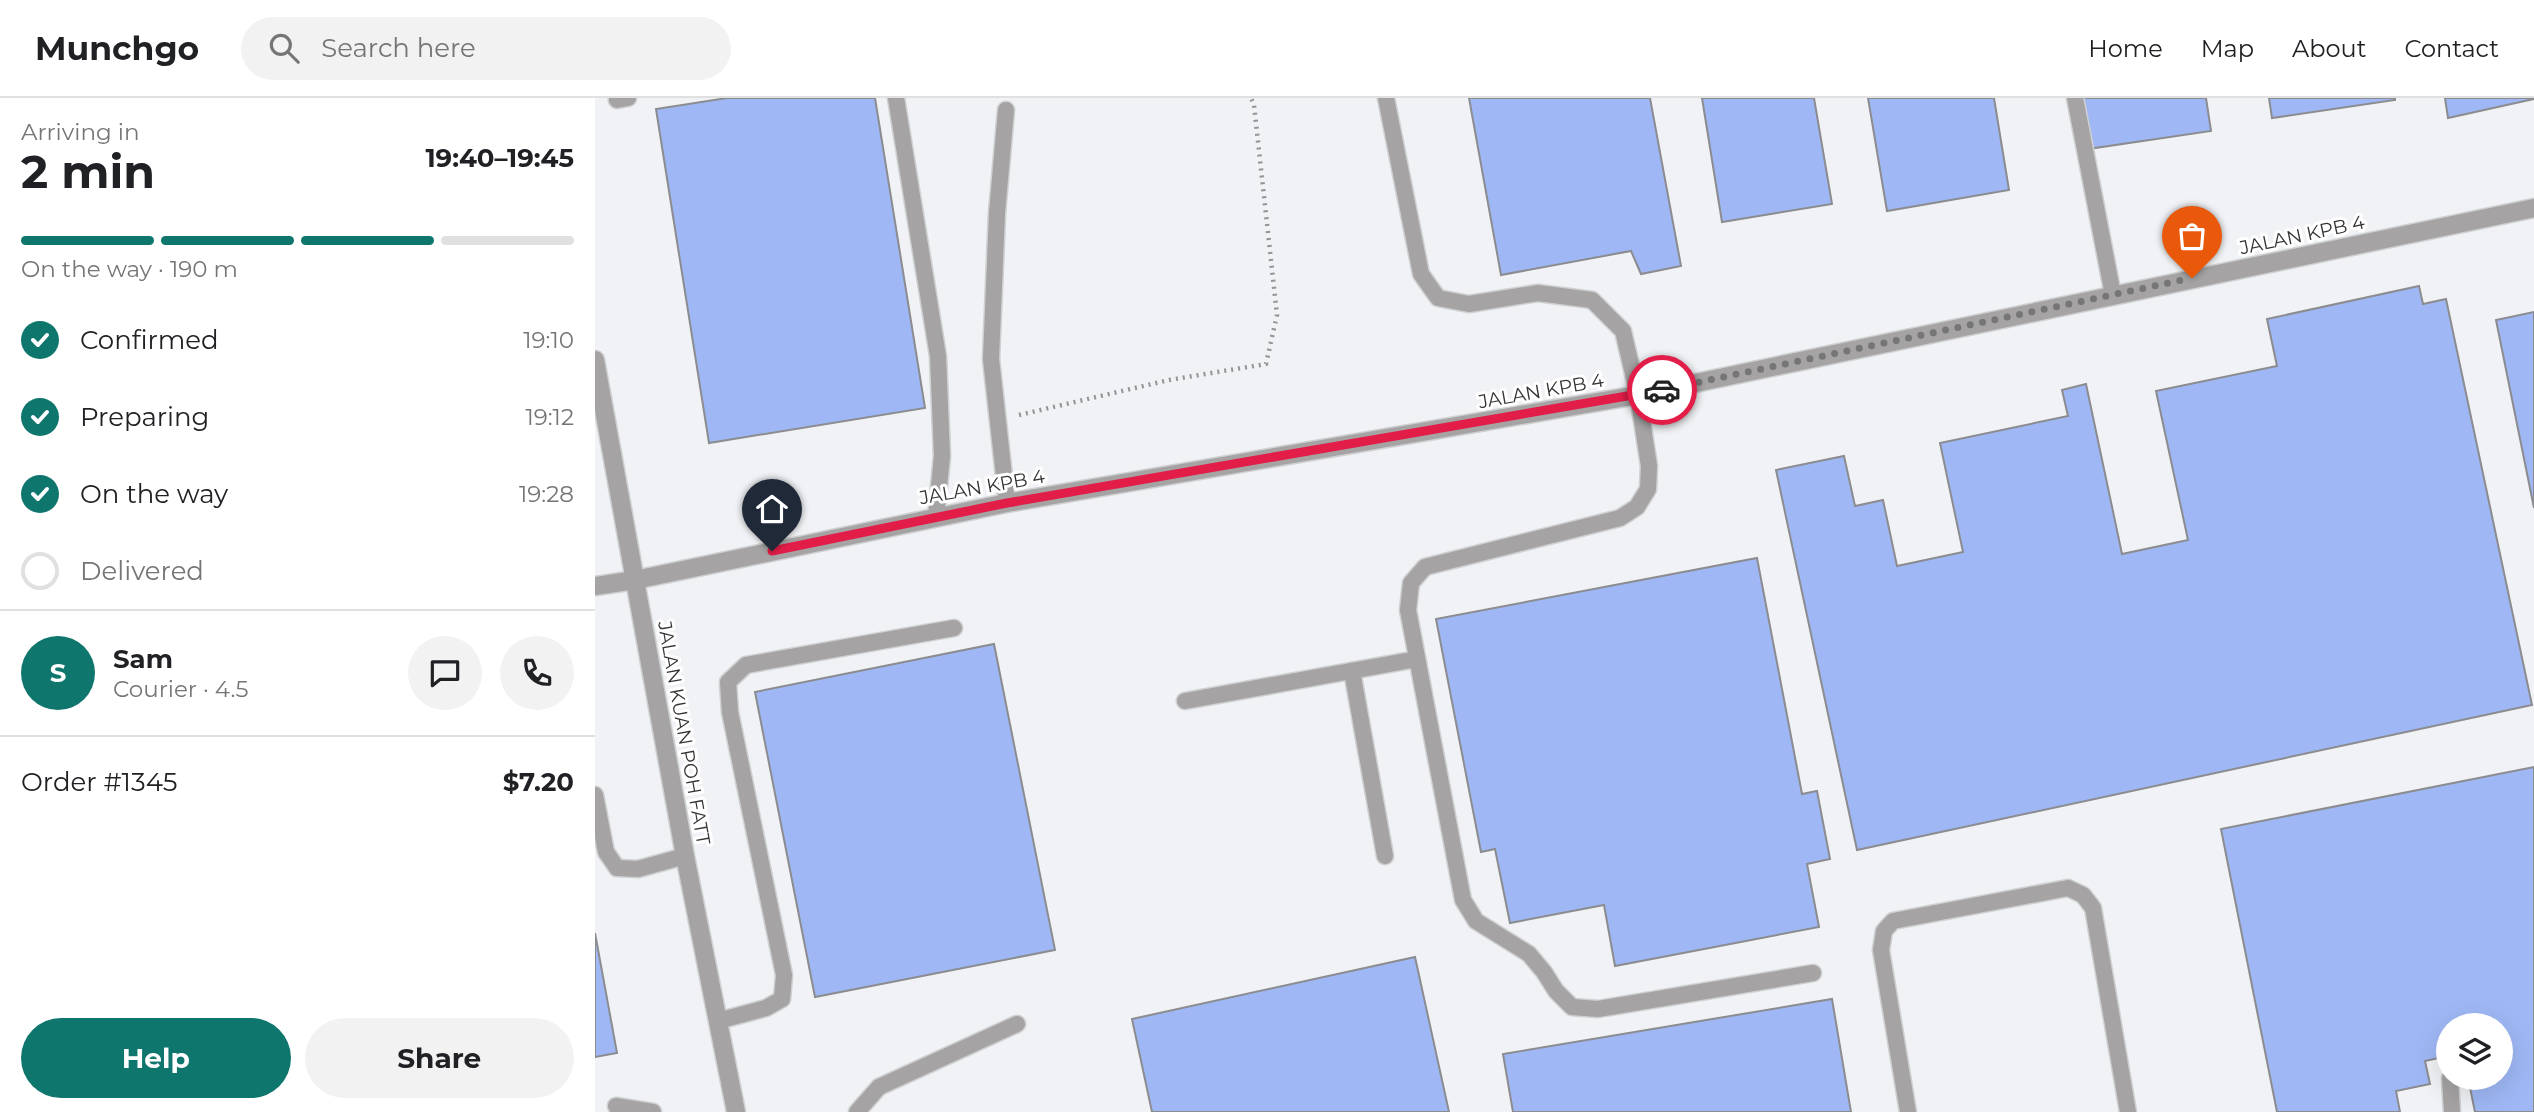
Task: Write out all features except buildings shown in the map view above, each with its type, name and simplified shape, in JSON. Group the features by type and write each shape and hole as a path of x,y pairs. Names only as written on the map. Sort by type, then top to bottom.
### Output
{"street":[{"name":"JALAN KPB 4","path":"595,586 1007,503 1638,396 2534,208"},
{"name":"JALAN KUAN POH FATT","path":"595,360 685,856 736,1112"}],"lane":[{"path":"896,98 938,356 942,456 936,517"},
{"path":"1386,98 1421,274 1438,298 1469,304 1538,293 1592,300 1623,331 1638,396 1649,466 1648,489 1637,507 1620,518 1425,567 1411,583 1408,610 1463,900 1476,920 1529,954 1545,972 1556,991 1572,1007 1598,1009 1813,973"},
{"path":"2075,98 2113,295"},
{"path":"1006,110 997,213 991,359 1007,503"},
{"path":"717,1021 766,1009 782,999 784,975 730,712 728,682 746,665 954,628"},
{"path":"1185,701 1417,659"},
{"path":"1352,671 1385,856"},
{"path":"595,795 606,852 617,869 638,869 685,856"},
{"path":"1908,1112 1881,950 1884,931 1893,921 2068,888 2083,895 2093,908 2128,1112"},
{"path":"857,1112 879,1087 1017,1024"},
{"path":"2451,1090 2452,1112"},
{"path":"616,1106 653,1112"}],"path":[{"path":"998,420 1169,380 1266,364 1277,315 1254,105 1251,98"}],"way so far":[{"path":"1662,390 2192,278"}],"route":[{"path":"772,551 1007,503 1662,390"}]}
